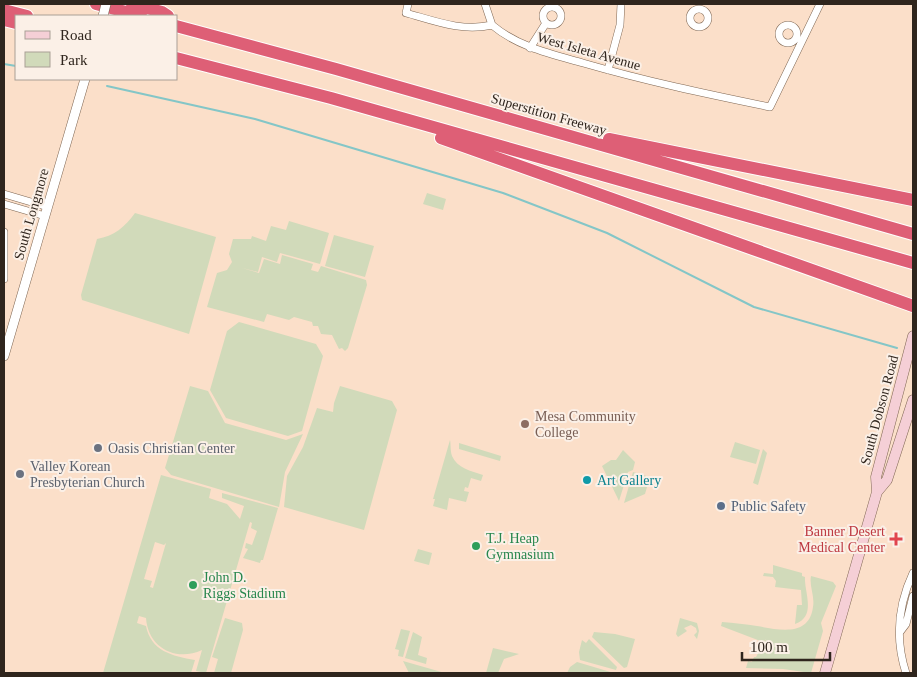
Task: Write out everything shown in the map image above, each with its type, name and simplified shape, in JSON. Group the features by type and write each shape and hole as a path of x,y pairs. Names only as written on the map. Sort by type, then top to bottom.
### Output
{"highway":[{"path":"96,4 137,15"},
{"path":"132,4 166,15"},
{"path":"4,10 23,15"},
{"name":"Superstition Freeway","path":"182,28 336,69 913,234"},
{"path":"178,59 331,98 913,263"},
{"path":"336,69 625,143 913,200"},
{"path":"331,98 913,306"},
{"path":"745,216 811,241 913,271"}],"main road":[{"name":"South Dobson Road","path":"825,673 877,492 876,477 913,336"},
{"name":"South Dobson Road","path":"877,492 887,480 913,400"}],"street":[{"path":"408,4 406,13 462,28 478,28 492,25 484,4"},
{"path":"608,70 620,25 621,4"},
{"name":"West Isleta Avenue","path":"492,25 506,37 530,48 608,70 770,107 799,39 820,4"},
{"path":"530,48 546,23"},
{"name":"South Longmore","path":"4,356 85,80"},
{"path":"4,194 46,212"},
{"path":"4,204 46,212"},
{"path":"4,232 4,279"},
{"path":"906,673 901,652 898,622 913,573"},
{"path":"900,632 906,624 913,596"}],"green space":[{"path":"427,193 446,199 443,210 423,204"},
{"path":"135,213 216,237 189,334 82,300 81,295 97,239 109,236 119,230"},
{"path":"289,221 329,233 320,264 280,253 277,262 262,257 258,272 242,268 259,273 264,259 280,264 282,255 313,264 311,270 318,272 321,266 366,280 367,285 348,348 345,351 342,348 339,349 332,335 321,334 318,326 313,326 312,322 294,317 289,320 267,314 264,322 207,307 217,273 227,270 232,262 229,254 233,239 251,239 252,236 266,241 271,226 286,230"},
{"path":"334,235 374,246 365,277 325,266"},
{"path":"239,322 316,344 323,356 302,431 288,436 226,418 210,390 227,331"},
{"path":"190,386 208,391 225,423 286,440 303,434 285,472 279,507 171,475 165,468"},
{"path":"340,386 392,401 397,410 364,530 284,507 287,476 303,447 317,408 333,412"},
{"path":"450,440 454,460 465,468 483,475 481,481 471,478 468,488 465,487 464,491 469,492 466,502 449,498 447,510 433,506 435,499 433,499"},
{"path":"735,442 760,450 756,464 730,457"},
{"path":"459,443 501,456 500,461 459,449"},
{"path":"763,449 767,453 758,485 753,483"},
{"path":"623,450 635,462 633,470 628,472 619,501 602,466 611,460 616,460"},
{"path":"633,472 650,477 645,494 624,503"},
{"path":"161,475 211,489 209,498 227,504 240,519 244,506 222,498 222,493 278,508 263,560 260,563 243,558 248,549 245,548 246,543 252,545 257,531 251,528 252,523 250,522 206,673 196,671 202,650 183,654 165,650 152,637 146,618 139,616 137,623 146,626 153,641 158,647 178,657 195,660 191,673 103,673","holes":["155,542 164,545 166,543 153,588 150,587 152,581 144,579"]},
{"path":"418,549 432,553 429,565 414,561"},
{"path":"773,565 802,573 802,576 805,577 808,610 802,620 795,624 797,605 802,605 801,590 775,587 776,581 773,577 763,576 764,573 773,574"},
{"path":"811,576 833,582 836,586 821,623 823,631 811,673 783,669 746,668 748,661 752,662 766,639 763,642 721,626 722,622 784,630 800,627 810,617 813,607"},
{"path":"225,618 242,623 243,630 231,673 214,673 218,659 212,657"},
{"path":"680,618 697,623 699,631 697,639 694,635 697,632 696,628 691,625 684,628 687,631 678,637 676,634"},
{"path":"401,629 410,631 403,657 398,656 399,650 395,649"},
{"path":"413,632 422,637 418,655 427,658 426,664 405,658"},
{"path":"594,632 615,634 635,639 627,667 624,668 592,637"},
{"path":"589,639 617,667 616,670 580,660 579,652 582,640 586,643"},
{"path":"493,648 519,654 504,659 498,673 486,673"},
{"path":"403,661 445,673 409,673"},
{"path":"577,662 614,673 567,673 570,667"}],"waterway":[{"path":"4,64 15,66"},
{"path":"107,86 255,119 503,193 607,233 754,307 897,348"}],"place":[{"name":"Mesa Community College","path":"525,424"},
{"name":"Oasis Christian Center","path":"98,448"},
{"name":"Valley Korean Presbyterian Church","path":"20,474"},
{"name":"Art Gallery","path":"587,480"},
{"name":"Public Safety","path":"721,506"},
{"name":"Banner Desert Medical Center","path":"896,539"},
{"name":"T.J. Heap Gymnasium","path":"476,546"},
{"name":"John D. Riggs Stadium","path":"193,585"}]}
